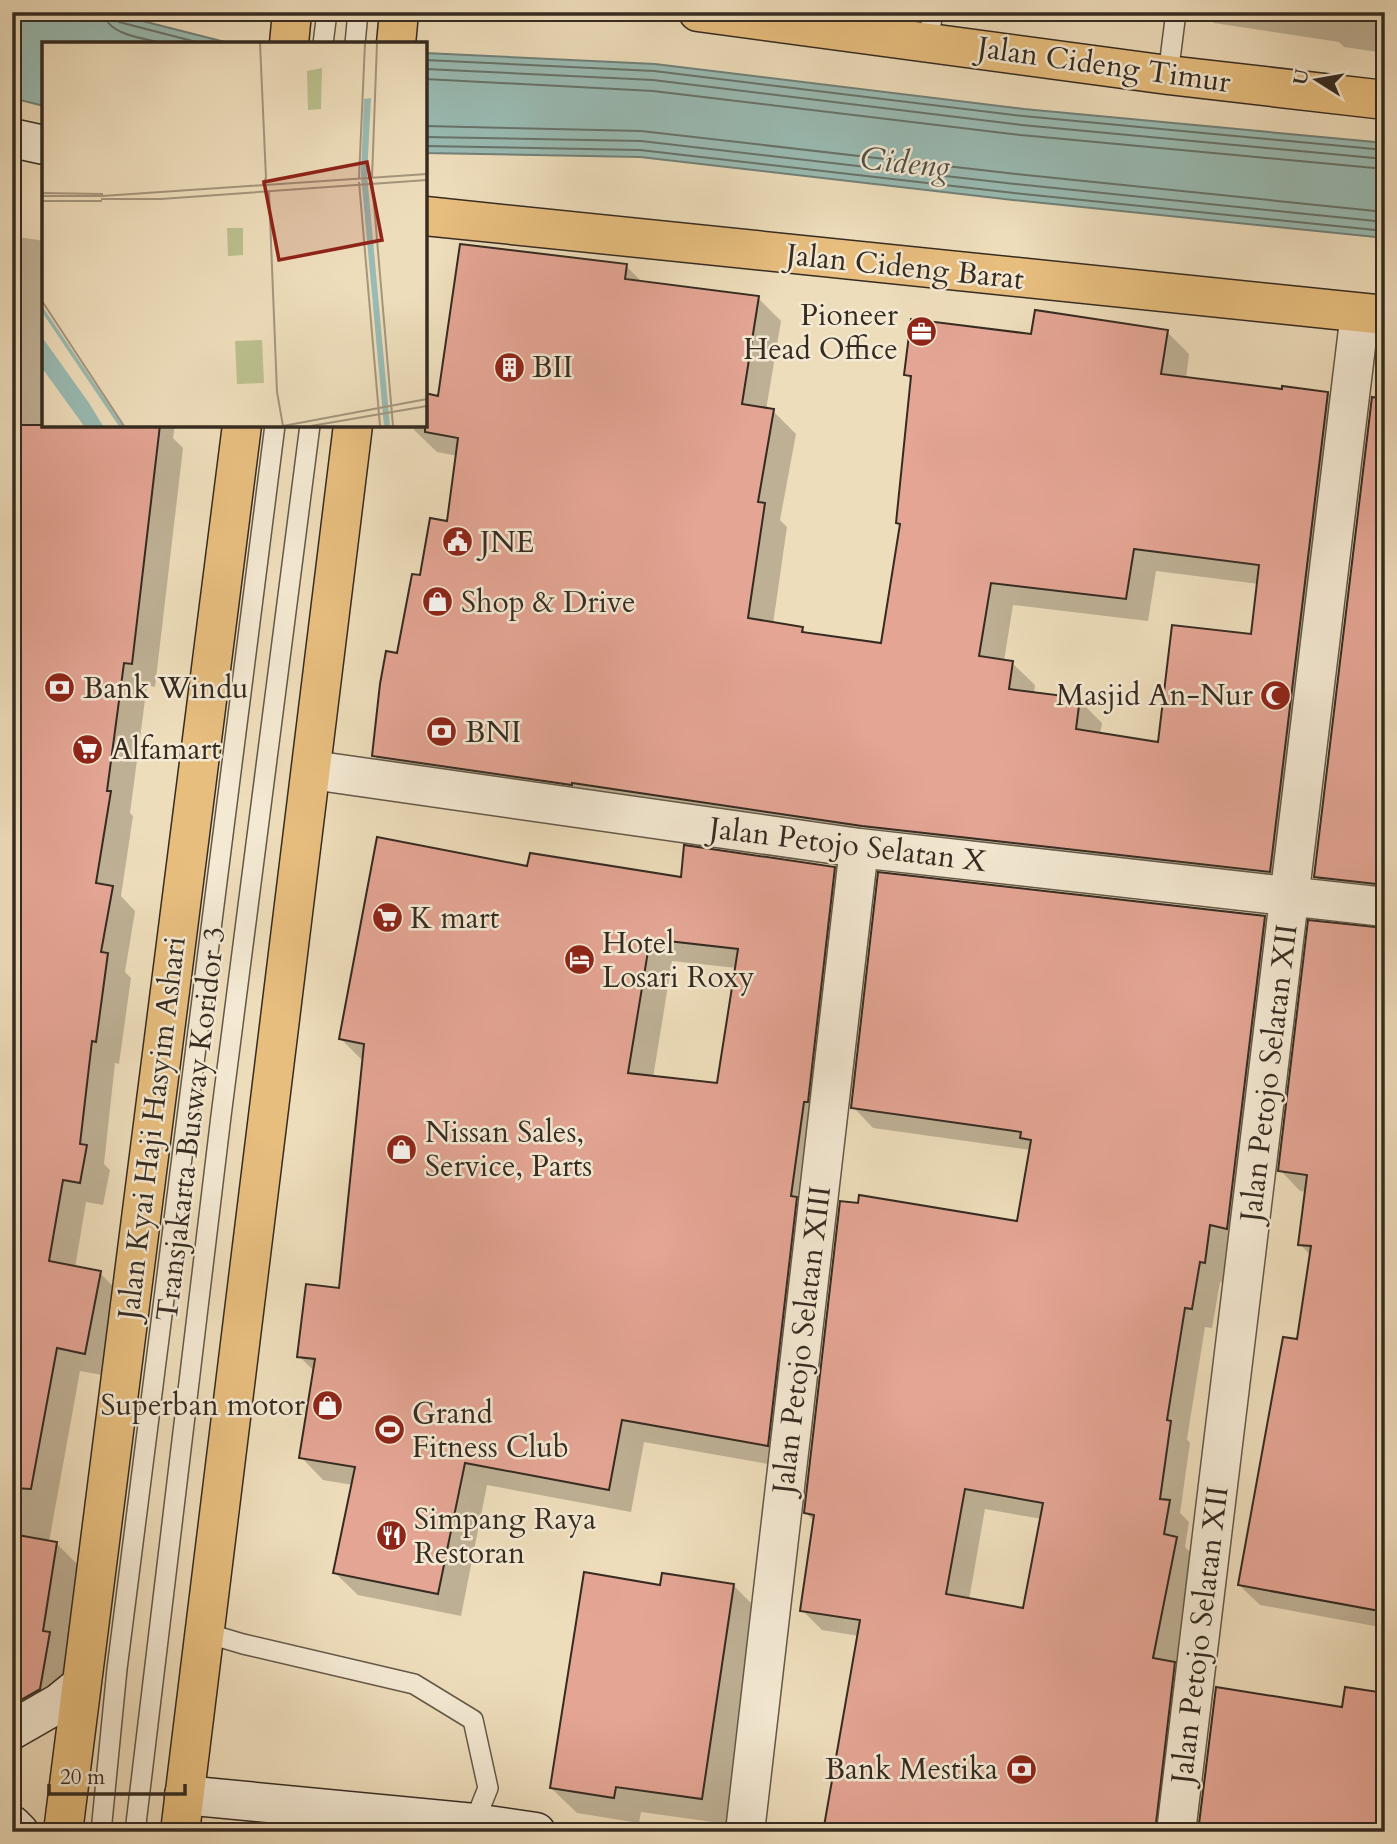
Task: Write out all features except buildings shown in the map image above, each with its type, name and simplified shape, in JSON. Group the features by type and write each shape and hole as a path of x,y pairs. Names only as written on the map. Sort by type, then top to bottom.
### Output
{"main road":[{"path":"289,42 292,12"},
{"path":"396,42 399,12"},
{"name":"Jalan Cideng Timur","path":"698,12 931,27 1168,75 1385,100"},
{"name":"Jalan Cideng Barat","path":"427,216 1372,314"},
{"name":"Jalan Kyai Haji Hasyim Ashari","path":"63,1832 242,427"},
{"path":"182,1813 353,427"}],"street":[{"path":"12,138 42,145"},
{"name":"Jalan Petojo Selatan XII","path":"1176,1832 1290,898 1372,314"},
{"name":"Jalan Petojo Selatan X","path":"312,770 859,848 1385,907"},
{"name":"Jalan Petojo Selatan XIII","path":"745,1832 859,848"},
{"path":"12,1730 59,1703 80,1686"},
{"path":"182,1813 474,1823 536,1832"},
{"path":"12,1825 19,1832"}],"lane":[{"path":"323,42 327,12"},
{"path":"355,42 358,12"},
{"path":"1168,75 1176,12"},
{"name":"Transjakarta Busway Koridor 3","path":"101,1832 117,1669 275,427"},
{"name":"Transjakarta Busway Koridor 3","path":"135,1832 221,1116 310,427"},
{"path":"206,1633 414,1684 473,1720 488,1788 474,1823"}],"water":[{"path":"12,12 107,12 225,42 42,42 42,106 12,98"},
{"name":"Cideng","path":"427,53 655,64 1024,109 1385,143 1385,238 1013,200 640,157 427,153"}],"place":[{"name":"Pioneer Head Office","path":"921,332"},
{"name":"BII","path":"509,367"},
{"name":"JNE","path":"457,542"},
{"name":"Shop & Drive","path":"438,602"},
{"name":"Bank Windu","path":"60,688"},
{"name":"Masjid An-Nur","path":"1276,695"},
{"name":"BNI","path":"442,732"},
{"name":"Alfamart","path":"88,749"},
{"name":"K mart","path":"387,918"},
{"name":"Hotel Losari Roxy","path":"579,960"},
{"name":"Nissan Sales, Service, Parts","path":"402,1149"},
{"name":"Superban motor","path":"328,1405"},
{"name":"Grand Fitness Club","path":"389,1430"},
{"name":"Simpang Raya Restoran","path":"391,1536"},
{"name":"Bank Mestika","path":"1021,1769"}]}
